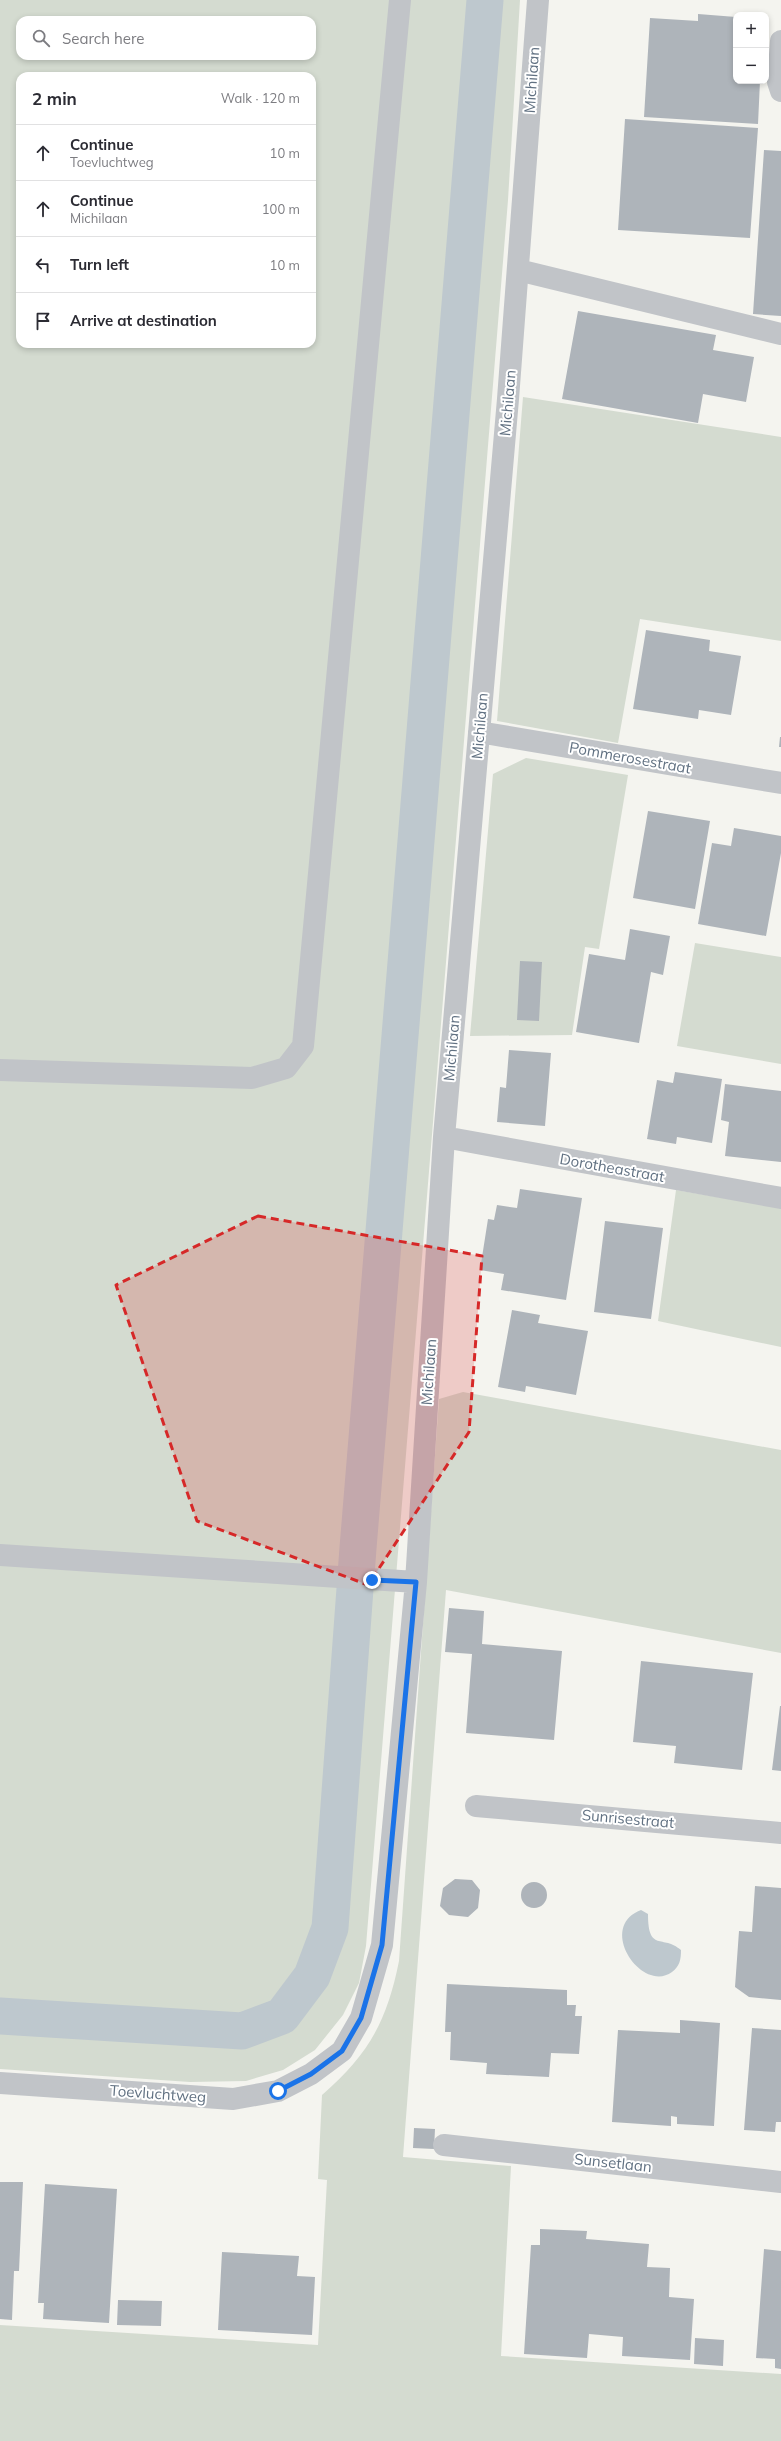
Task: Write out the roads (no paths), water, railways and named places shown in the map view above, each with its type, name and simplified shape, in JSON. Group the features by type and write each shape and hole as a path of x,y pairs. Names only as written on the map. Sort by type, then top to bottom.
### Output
{"street":[{"path":"0,1070 252,1078 286,1068 303,1046 400,0"},
{"name":"Michilaan","path":"311,2074 342,2051 361,2018 382,1945 416,1582 444,1136 518,270 538,0"},
{"path":"781,41 778,82 781,91"},
{"path":"518,270 781,334"},
{"name":"Pommerosestraat","path":"479,732 781,783"},
{"name":"Dorotheastraat","path":"444,1136 781,1198"},
{"path":"0,1555 310,1577 416,1582"},
{"name":"Sunrisestraat","path":"476,1806 781,1833"},
{"name":"Toevluchtweg","path":"0,2083 232,2099 278,2091 311,2074"},
{"name":"Sunsetlaan","path":"444,2145 781,2182"}],"waterway":[{"path":"0,2016 242,2031 282,2016 312,1976 330,1928 358,1548 485,0"}]}
